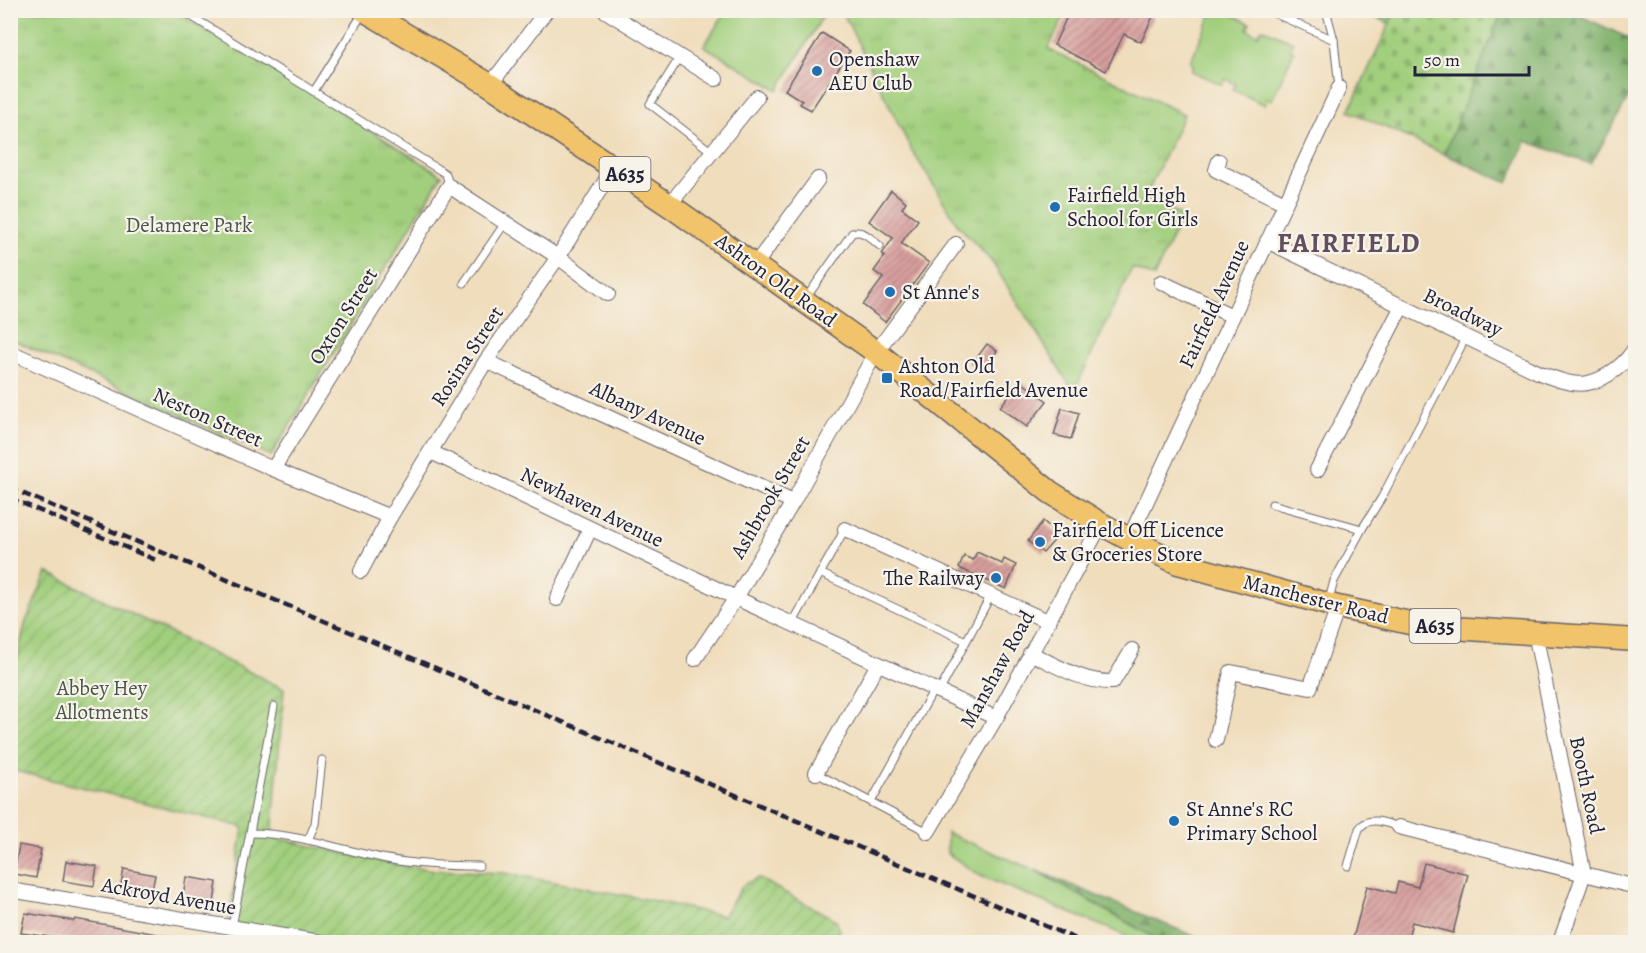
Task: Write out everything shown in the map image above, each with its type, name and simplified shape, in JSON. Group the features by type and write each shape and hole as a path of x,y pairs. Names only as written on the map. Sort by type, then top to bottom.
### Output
{"highway":[{"name":"Ashton Old Road","path":"364,10 490,85 614,167 755,265 876,352 1050,492 1101,524 1178,563"},
{"name":"Manchester Road","path":"1178,563 1333,606 1423,626 1635,640"}],"street":[{"path":"490,85 547,10"},
{"path":"604,10 716,79"},
{"name":"Fairfield Avenue","path":"1129,539 1339,88"},
{"path":"669,205 757,97"},
{"path":"1220,161 1216,170 1284,203"},
{"name":"Rosina Street","path":"361,571 390,517 486,361 558,257 614,167"},
{"path":"755,265 818,179"},
{"path":"449,186 558,257 608,294"},
{"name":"Oxton Street","path":"273,469 449,186"},
{"name":"Broadway","path":"1267,241 1542,374 1564,382 1588,383 1618,368 1631,355 1635,346"},
{"name":"Ashbrook Street","path":"695,659 736,598 793,502 876,352 922,299 945,268 956,244"},
{"path":"1161,282 1232,316"},
{"path":"1317,470 1402,306"},
{"name":"Neston Street","path":"10,352 273,469 390,517"},
{"name":"Albany Avenue","path":"486,361 793,502"},
{"name":"Newhaven Avenue","path":"431,452 736,598 996,718"},
{"name":"Manshaw Road","path":"928,832 996,718 1101,524"},
{"path":"556,599 590,529"},
{"path":"845,529 1047,621"},
{"path":"1216,740 1231,672 1310,688 1333,606"},
{"name":"Booth Road","path":"1535,633 1584,874"},
{"path":"1030,653 1101,683 1113,682 1132,650"},
{"path":"816,773 878,664"},
{"path":"1399,827 1635,887"},
{"path":"1560,942 1584,874"},
{"name":"Ackroyd Avenue","path":"10,890 320,942"}],"lane":[{"path":"181,10 446,174 449,186"},
{"path":"314,91 364,10"},
{"path":"1267,10 1334,40"},
{"path":"1326,10 1334,40 1339,88"},
{"path":"680,57 650,104 712,152"},
{"path":"464,283 505,222"},
{"path":"804,300 852,233 855,231 862,233 880,246"},
{"path":"1333,606 1334,581 1362,529 1383,498 1466,337"},
{"path":"1272,504 1362,529"},
{"path":"792,624 845,529"},
{"path":"820,573 966,641"},
{"path":"871,802 991,596"},
{"path":"232,927 273,706"},
{"path":"308,840 315,824 322,760"},
{"path":"816,773 928,832"},
{"path":"1348,866 1359,829 1363,824 1368,821 1377,821 1399,827"},
{"path":"250,833 272,833 388,859 448,866 479,866"}],"green space":[{"path":"1396,10 1502,11 1444,154 1349,111"},
{"name":"Delamere Park","path":"11,11 174,11 442,175 271,456 11,339"},
{"path":"726,11 826,11 778,90 704,46"},
{"name":"Fairfield High School for Girls","path":"842,11 1067,11 1048,49 1184,114 1145,198 1182,216 1154,277 1132,268 1074,392 992,262 958,225 911,149"},
{"path":"1218,11 1224,11 1250,23 1247,29 1258,35 1262,28 1293,42 1290,49 1294,51 1272,100 1267,99 1265,105 1233,90 1236,84 1225,79 1222,85 1191,71 1193,64 1190,62 1212,13 1216,15"},
{"path":"1360,11 1426,11 1414,34"},
{"path":"1502,11 1570,11 1635,41 1635,86 1591,164 1526,141 1508,183 1444,154"},
{"name":"Abbey Hey Allotments","path":"47,572 284,689 272,837 387,863 435,870 505,873 723,916 744,884 758,878 836,920 840,931 832,942 275,942 276,934 228,925 243,827 11,770 11,686 25,624"},
{"path":"947,833 1035,870 1162,942 1141,942 981,876 947,853"},
{"path":"1035,870 1208,942 1162,942"}],"building":[{"path":"1070,10 1156,10 1141,42 1124,34 1106,71 1054,45"},
{"name":"Openshaw AEU Club","path":"822,33 850,51 811,110 800,104 802,101 785,90"},
{"name":"St Anne's","path":"891,190 906,202 902,208 918,220 901,243 929,263 885,322 863,305 883,278 874,271 885,256 882,254 893,238 869,221"},
{"path":"987,344 997,351 983,370 973,363"},
{"path":"1020,381 1047,401 1027,427 1000,407"},
{"path":"1062,408 1079,413 1071,439 1054,435"},
{"name":"Fairfield Off Licence & Groceries Store","path":"1043,521 1059,535 1043,553 1028,541"},
{"name":"The Railway","path":"977,552 1002,564 1004,559 1016,565 1006,589 959,568 964,556 973,560"},
{"path":"19,845 41,849 36,878 14,874"},
{"path":"66,861 97,866 94,886 63,881"},
{"path":"1424,863 1468,874 1453,933 1412,922 1407,942 1352,942 1367,886 1395,893 1398,882 1418,887"},
{"path":"124,869 155,875 151,895 120,890"},
{"path":"186,877 217,882 214,903 183,897"},
{"path":"25,913 74,921 75,919 168,936 167,942 87,942 21,933"}],"railway":[{"path":"10,488 1083,942"},
{"path":"10,498 158,561"}],"place":[{"name":"Openshaw AEU Club","path":"817,71"},
{"name":"Fairfield High School for Girls","path":"1055,207"},
{"name":"St Anne's","path":"890,292"},
{"name":"Ashton Old Road/Fairfield Avenue","path":"887,378"},
{"name":"Fairfield Off Licence & Groceries Store","path":"1040,542"},
{"name":"The Railway","path":"996,578"},
{"name":"St Anne's RC Primary School","path":"1174,821"}],"district":[{"name":"FAIRFIELD","path":"1349,243"}]}
